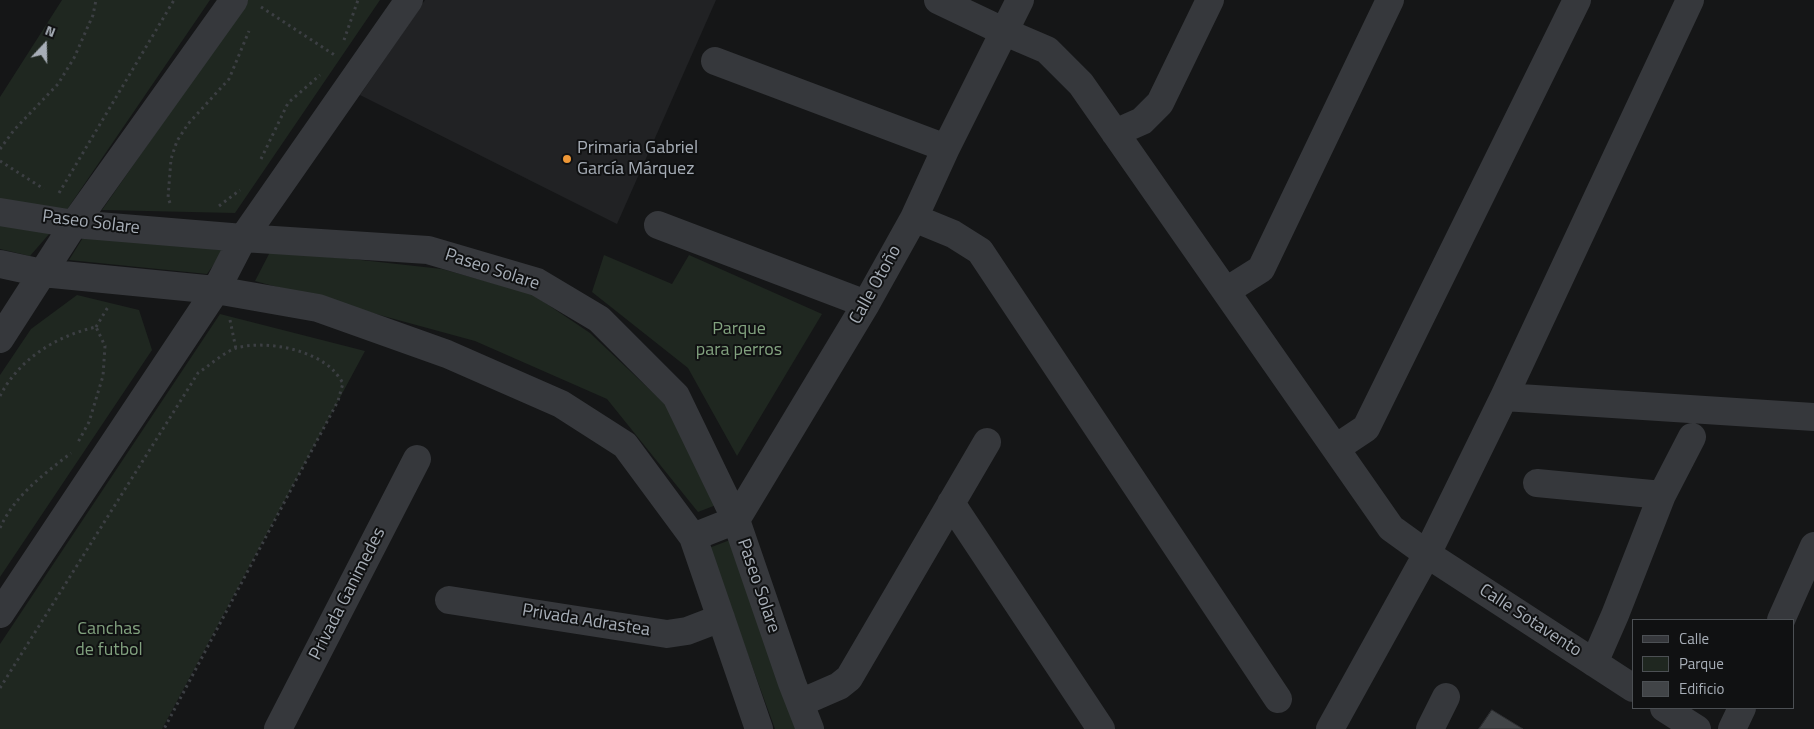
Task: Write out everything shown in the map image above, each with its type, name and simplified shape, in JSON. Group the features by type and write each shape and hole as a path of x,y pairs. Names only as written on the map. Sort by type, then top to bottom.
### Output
{"street":[{"path":"0,614 216,290 243,238 409,0"},
{"name":"Calle Sotavento","path":"938,0 1047,50 1081,84 1392,528 1427,554 1632,687"},
{"name":"Calle Otoño","path":"736,520 866,304 914,218 946,148 1020,0"},
{"path":"1115,133 1142,121 1160,104 1210,0"},
{"path":"1226,291 1261,269 1390,0"},
{"path":"1336,448 1366,428 1577,0"},
{"path":"1330,729 1427,554 1504,397 1690,0"},
{"path":"0,339 74,224 249,5"},
{"path":"715,61 946,148"},
{"name":"Paseo Solare","path":"0,212 52,208 74,224 243,238 428,250 537,282 599,319 676,396 736,520 792,683 810,729"},
{"path":"914,218 953,234 980,251 1278,699"},
{"path":"658,225 866,304"},
{"path":"0,264 42,273 216,290 318,308 446,354 561,404 625,445 693,537 758,729"},
{"path":"1504,397 1814,417"},
{"path":"1594,663 1662,495 1692,437"},
{"path":"800,703 839,686 849,678 987,442"},
{"name":"Privada Ganimedes","path":"278,729 417,459"},
{"path":"1537,483 1662,495"},
{"path":"951,504 1101,729"},
{"path":"693,537 736,520"},
{"path":"1781,619 1814,546"},
{"name":"Privada Adrastea","path":"449,600 667,634 687,631 721,618"},
{"path":"1430,729 1446,697"},
{"path":"1666,709 1697,729"},
{"path":"1732,729 1742,709"}],"path":[{"path":"0,149 14,130 58,84 74,58 93,15 96,0"},
{"path":"0,161 52,208 174,0"},
{"path":"260,6 265,0"},
{"path":"342,44 358,0"},
{"path":"249,5 260,6"},
{"path":"249,5 260,6 359,72"},
{"path":"171,206 168,198 171,159 177,141 188,124 229,79 238,61 251,25"},
{"path":"331,63 339,50"},
{"path":"259,163 288,103 326,69"},
{"path":"216,208 246,185"},
{"path":"0,396 6,385 23,364 49,345 75,332 96,328 105,346 103,376 89,422 71,453 20,497 5,517 0,528"},
{"path":"0,688 198,373 228,352 248,346 278,345 316,358 334,370 342,383 338,402 164,729"}],"shaded area":[{"name":"Primaria Gabriel García Márquez","path":"425,0 716,0 617,224 360,95"}],"green space":[{"path":"62,0 210,0 66,211 0,200 0,97"},
{"path":"248,0 380,0 235,213 102,210"},
{"path":"0,225 50,233 30,256 0,249"},
{"path":"84,236 224,250 207,274 69,260"},
{"path":"270,252 442,269 532,294 590,333 666,405 716,505 698,512 607,399 475,341 255,281"},
{"name":"Parque para perros","path":"604,255 672,284 689,255 822,314 737,456 688,368 592,292"},
{"path":"77,295 139,310 152,350 0,577 0,375 31,329"},
{"name":"Canchas de futbol","path":"220,314 365,351 162,729 0,729 0,644"},
{"path":"730,540 800,729 775,729 709,548"}],"building":[{"path":"1492,710 1523,729 1479,729"}],"place":[{"name":"Primaria Gabriel García Márquez","path":"567,159"}]}
